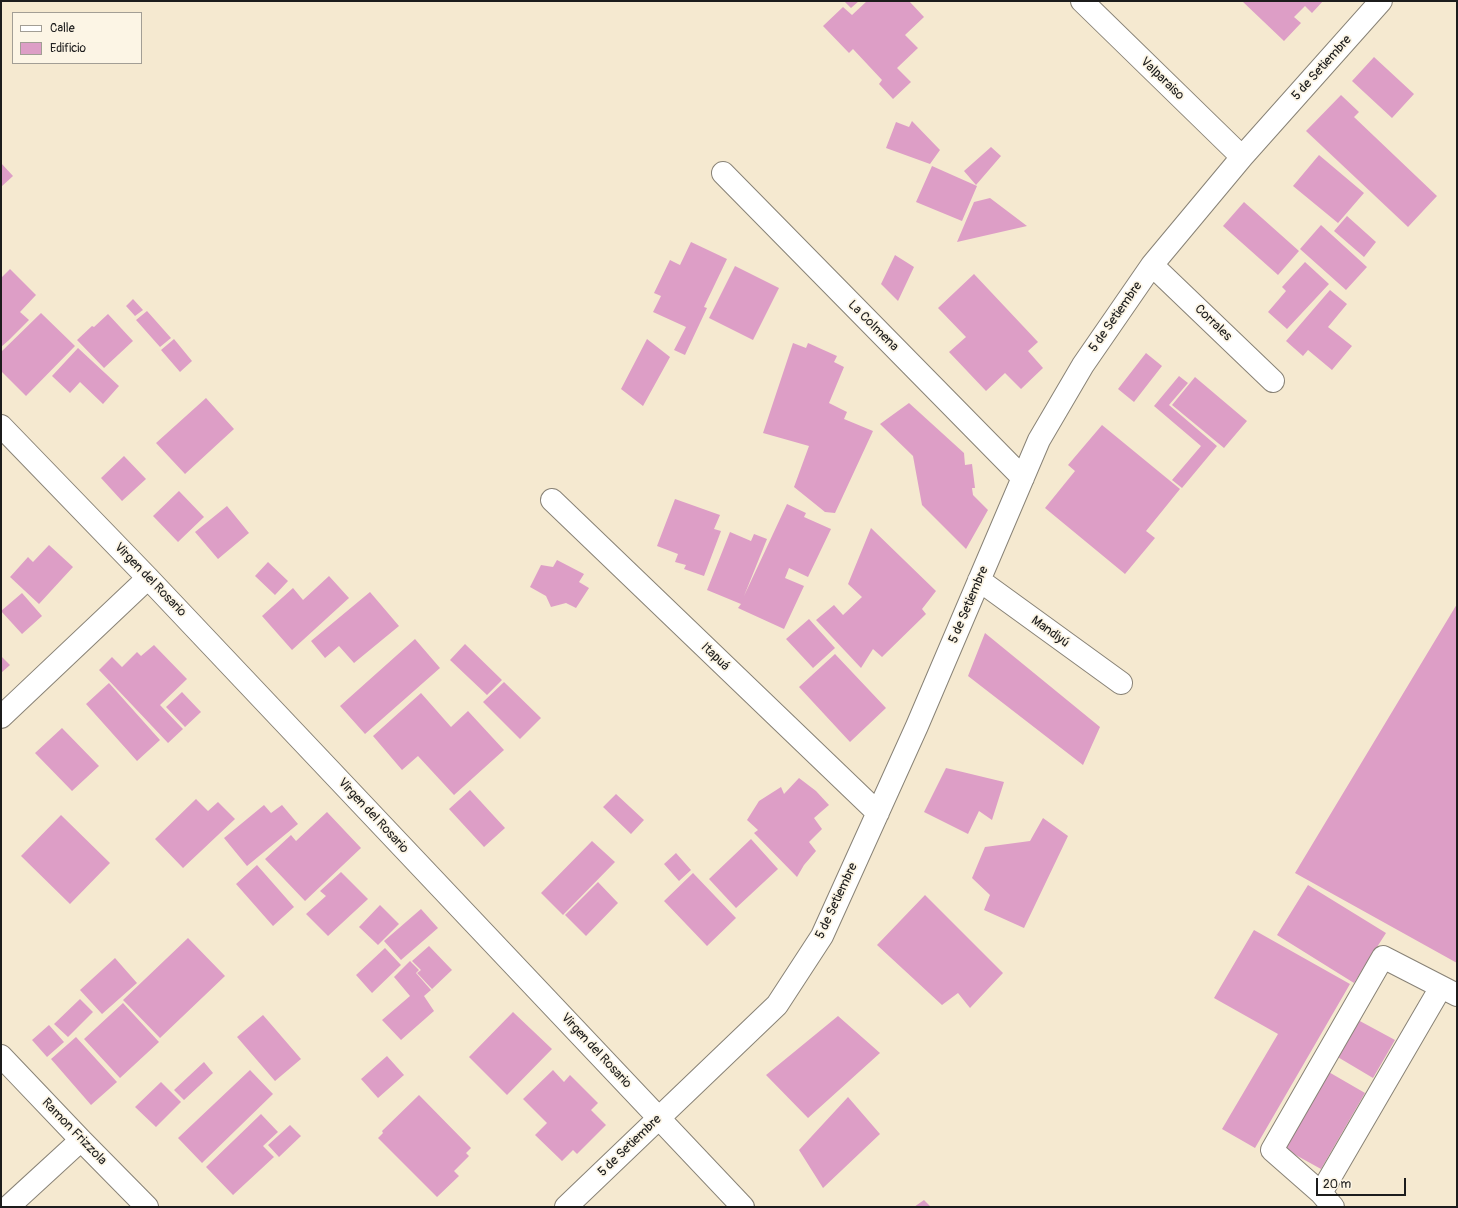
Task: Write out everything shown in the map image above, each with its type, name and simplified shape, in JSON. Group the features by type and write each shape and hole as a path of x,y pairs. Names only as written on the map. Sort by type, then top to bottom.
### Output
{"street":[{"name":"Valparaiso","path":"1082,1 1242,157"},
{"name":"5 de Setiembre","path":"566,1207 777,1005 822,936 920,719 1039,440 1084,365 1152,265 1242,157 1381,1"},
{"name":"La Colmena","path":"723,173 1023,478"},
{"name":"Corrales","path":"1152,265 1273,381"},
{"name":"Virgen del Rosario","path":"1,426 148,578 743,1207"},
{"name":"Itapuá","path":"552,500 878,813"},
{"path":"1,717 148,578"},
{"name":"Mandiyú","path":"979,580 1121,683"},
{"path":"1383,957 1449,991 1327,1200 1272,1150 1383,957"},
{"name":"Ramon Frizzola","path":"1,1056 81,1140 148,1207"},
{"path":"8,1207 81,1140"}],"building":[{"path":"844,1 859,1 851,8"},
{"path":"867,1 909,1 924,17 905,35 918,48 897,68 911,82 893,99 879,84 882,80 853,49 849,53 823,26 843,7 852,15"},
{"path":"1242,1 1323,1 1312,13 1305,6 1294,17 1301,23 1284,41"},
{"path":"1374,57 1414,94 1392,118 1352,81"},
{"path":"1341,95 1359,112 1354,117 1437,196 1408,227 1306,131"},
{"path":"912,121 940,150 930,164 886,148 896,122 909,127"},
{"path":"991,147 1001,156 976,185 964,171"},
{"path":"1319,155 1364,193 1338,223 1293,186"},
{"path":"1,163 13,176 1,187"},
{"path":"932,166 977,186 962,221 916,202"},
{"path":"990,198 1027,226 957,242 974,202"},
{"path":"1244,202 1299,251 1278,275 1223,226"},
{"path":"1347,216 1376,242 1364,257 1334,231"},
{"path":"1321,225 1367,267 1346,290 1300,249"},
{"path":"691,242 727,259 704,307 707,308 685,355 674,350 686,327 653,312 661,296 654,293 670,260 680,265"},
{"path":"895,255 914,267 898,301 881,284"},
{"path":"1305,262 1329,284 1287,329 1268,312 1286,291 1282,287"},
{"path":"735,266 779,288 753,340 709,318"},
{"path":"10,269 36,295 20,312 29,320 1,347 1,278"},
{"path":"974,274 1038,342 1028,351 1043,368 1021,389 1005,373 986,391 949,352 966,337 938,308"},
{"path":"1330,290 1347,304 1328,327 1352,346 1332,370 1308,350 1303,356 1286,341"},
{"path":"133,299 143,310 135,316 126,306"},
{"path":"147,311 171,338 160,347 136,320"},
{"path":"41,313 75,346 26,396 1,371 1,352"},
{"path":"108,314 133,341 104,368 77,340"},
{"path":"174,339 192,361 180,372 161,350"},
{"path":"647,339 670,357 643,406 621,389"},
{"path":"793,343 806,348 808,343 837,356 834,362 844,367 829,403 847,412 844,419 873,431 835,513 825,512 794,487 809,446 763,433"},
{"path":"78,348 119,386 103,404 80,382 70,393 52,376"},
{"path":"1146,353 1162,366 1134,402 1118,389"},
{"path":"1179,376 1188,383 1169,405 1217,446 1182,488 1172,480 1201,446 1154,406"},
{"path":"1195,377 1247,421 1224,448 1172,405"},
{"path":"206,398 234,429 185,474 156,443"},
{"path":"909,403 964,453 965,465 972,464 975,488 972,488 973,495 988,510 966,549 922,505 913,456 880,424"},
{"path":"1102,425 1180,489 1146,531 1155,538 1125,574 1045,508 1075,471 1068,465"},
{"path":"124,456 146,479 122,501 101,478"},
{"path":"179,491 204,517 178,542 153,516"},
{"path":"675,499 720,515 714,529 721,531 704,576 684,569 686,565 675,562 678,554 657,546"},
{"path":"787,504 806,513 804,517 831,529 808,577 789,568 785,578 804,586 784,629 738,608 741,604 707,590 730,532 751,541 754,534 767,539 744,596"},
{"path":"227,506 249,533 218,559 195,532"},
{"path":"871,528 936,591 922,609 926,614 882,657 873,649 861,668 816,620 834,605 843,615 862,597 848,584"},
{"path":"49,545 73,567 39,604 10,577 28,557 33,562"},
{"path":"557,560 584,574 579,582 589,588 576,608 566,603 551,607 546,596 530,587 541,565 553,567"},
{"path":"268,562 288,581 275,595 255,576"},
{"path":"329,576 349,598 292,650 262,616 293,588 303,600"},
{"path":"370,592 399,626 354,663 339,646 325,658 311,641"},
{"path":"22,593 42,616 22,634 1,611"},
{"path":"1457,604 1457,963 1295,873"},
{"path":"809,619 835,648 813,668 786,639"},
{"path":"985,633 1100,727 1083,765 968,676"},
{"path":"415,639 440,668 365,734 340,706"},
{"path":"465,644 502,680 487,695 450,660"},
{"path":"154,645 187,679 160,705 183,729 168,743 99,670 112,657 122,667 137,652 141,656"},
{"path":"835,654 886,708 850,742 799,687"},
{"path":"1,656 10,665 1,673"},
{"path":"504,682 541,718 520,739 483,702"},
{"path":"109,683 160,740 137,761 86,704"},
{"path":"182,692 201,712 185,727 166,707"},
{"path":"421,693 451,727 468,711 504,750 454,795 418,756 402,770 373,736"},
{"path":"62,728 99,766 72,791 35,753"},
{"path":"946,768 1004,782 992,820 979,811 968,834 924,812"},
{"path":"799,778 816,791 829,805 814,818 822,829 809,842 816,851 804,865 797,877 754,833 758,830 747,820 759,801 781,787 784,794"},
{"path":"470,790 505,828 484,847 449,809"},
{"path":"616,794 644,820 631,834 603,807"},
{"path":"196,799 208,811 218,802 235,819 183,868 155,839"},
{"path":"264,805 271,813 282,805 298,824 247,866 224,838"},
{"path":"327,812 361,848 305,901 265,859 291,835 296,841"},
{"path":"61,815 110,863 70,904 21,856"},
{"path":"1043,818 1068,836 1024,928 984,910 990,895 972,878 985,847 1030,841"},
{"path":"751,839 778,869 736,908 709,879"},
{"path":"592,841 615,862 563,915 541,893"},
{"path":"676,853 691,870 679,881 664,864"},
{"path":"257,865 294,907 273,926 236,884"},
{"path":"341,872 368,899 328,936 306,914 326,896 320,891"},
{"path":"693,873 736,918 707,946 664,901"},
{"path":"598,882 618,903 586,936 565,915"},
{"path":"1308,885 1386,933 1354,983 1277,935"},
{"path":"925,895 1003,973 970,1008 958,993 942,1005 877,945"},
{"path":"380,905 399,924 378,945 359,927"},
{"path":"421,909 438,928 401,960 384,941"},
{"path":"1254,930 1350,984 1255,1148 1222,1129 1278,1034 1214,998"},
{"path":"188,938 225,976 160,1038 123,1000"},
{"path":"429,946 452,970 432,989 417,973 421,970 412,961"},
{"path":"385,948 401,965 372,993 356,975"},
{"path":"115,958 137,983 102,1014 80,990"},
{"path":"410,961 419,970 416,973 431,990 424,996 434,1011 401,1040 382,1020 410,996 394,977"},
{"path":"80,999 93,1012 68,1037 54,1024"},
{"path":"123,1003 159,1042 120,1078 84,1039"},
{"path":"513,1012 552,1049 507,1095 469,1057"},
{"path":"263,1015 301,1059 275,1081 237,1037"},
{"path":"838,1016 880,1053 808,1118 766,1075"},
{"path":"1358,1020 1395,1040 1373,1078 1336,1056"},
{"path":"49,1025 64,1042 47,1057 32,1040"},
{"path":"76,1037 117,1082 91,1105 51,1059"},
{"path":"387,1056 404,1075 378,1098 361,1079"},
{"path":"204,1062 213,1073 184,1100 174,1090"},
{"path":"250,1070 273,1094 202,1163 178,1138"},
{"path":"553,1070 564,1082 570,1075 598,1103 591,1110 606,1125 577,1154 573,1150 562,1161 535,1135 547,1123 523,1099"},
{"path":"1327,1071 1365,1093 1321,1169 1283,1148"},
{"path":"161,1082 181,1102 156,1127 135,1107"},
{"path":"419,1095 471,1148 466,1153 469,1156 454,1171 459,1176 437,1197 378,1138 383,1133 382,1131"},
{"path":"848,1097 880,1134 823,1188 799,1150"},
{"path":"261,1114 278,1132 263,1146 274,1157 233,1195 206,1167"},
{"path":"290,1125 301,1136 279,1157 268,1145"},
{"path":"924,1200 931,1207 914,1207"}]}
